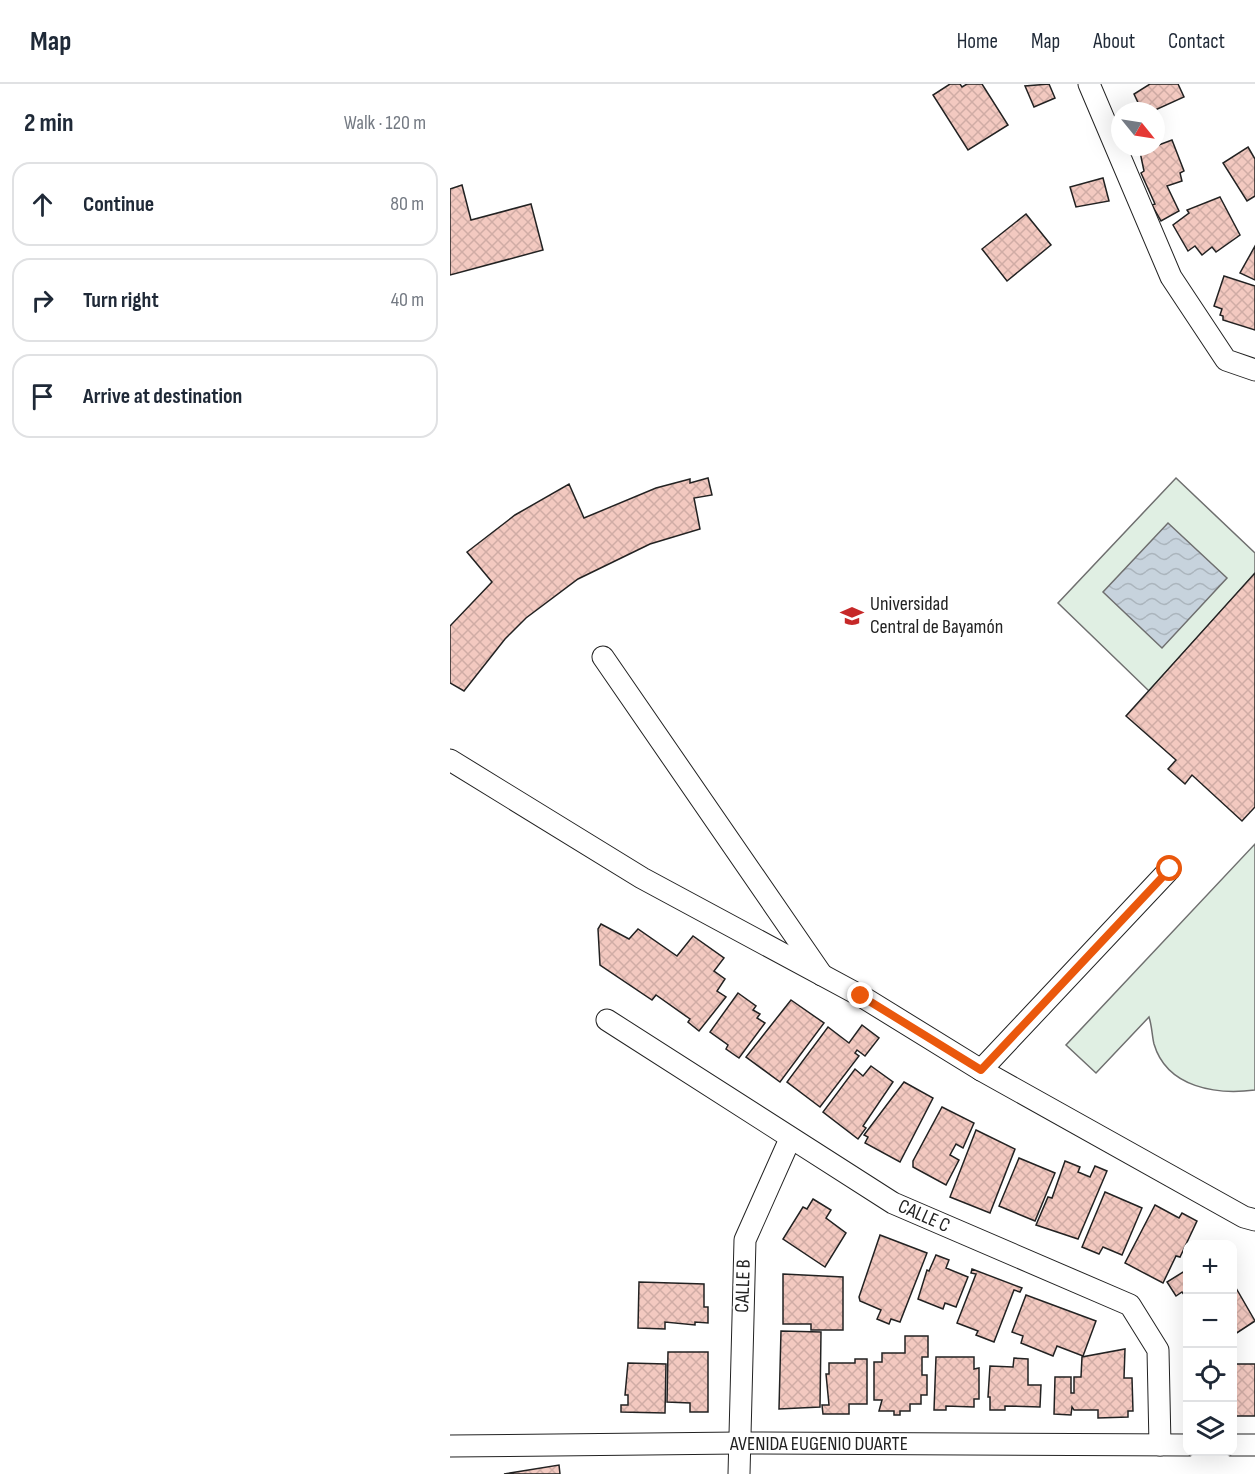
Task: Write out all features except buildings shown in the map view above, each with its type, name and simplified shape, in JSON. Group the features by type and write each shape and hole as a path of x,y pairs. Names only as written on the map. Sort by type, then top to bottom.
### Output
{"street":[{"path":"1089,84 1171,277 1226,360 1255,370"},
{"path":"603,657 824,978"},
{"path":"450,760 642,878 861,996 981,1070 1100,1134 1244,1217 1255,1220"},
{"path":"981,1070 1170,869"},
{"name":"CALLE C","path":"607,1020 790,1139 894,1203 1130,1305 1158,1350 1160,1445"},
{"name":"CALLE B","path":"739,1474 745,1240 790,1139"},
{"name":"AVENIDA EUGENIO DUARTE","path":"450,1446 739,1443 1183,1445"},
{"path":"1237,1445 1255,1445"}],"green space":[{"path":"1176,478 1255,553 1255,573 1149,691 1058,603"},
{"path":"1255,844 1255,1090 1210,1089 1182,1079 1161,1059 1154,1044 1149,1017 1096,1073 1066,1045"}],"water":[{"path":"1168,523 1227,578 1162,648 1103,592"}],"place":[{"name":"Universidad Central de Bayamón","path":"852,616"}],"route":[{"path":"861,996 981,1070 1170,869"}]}
